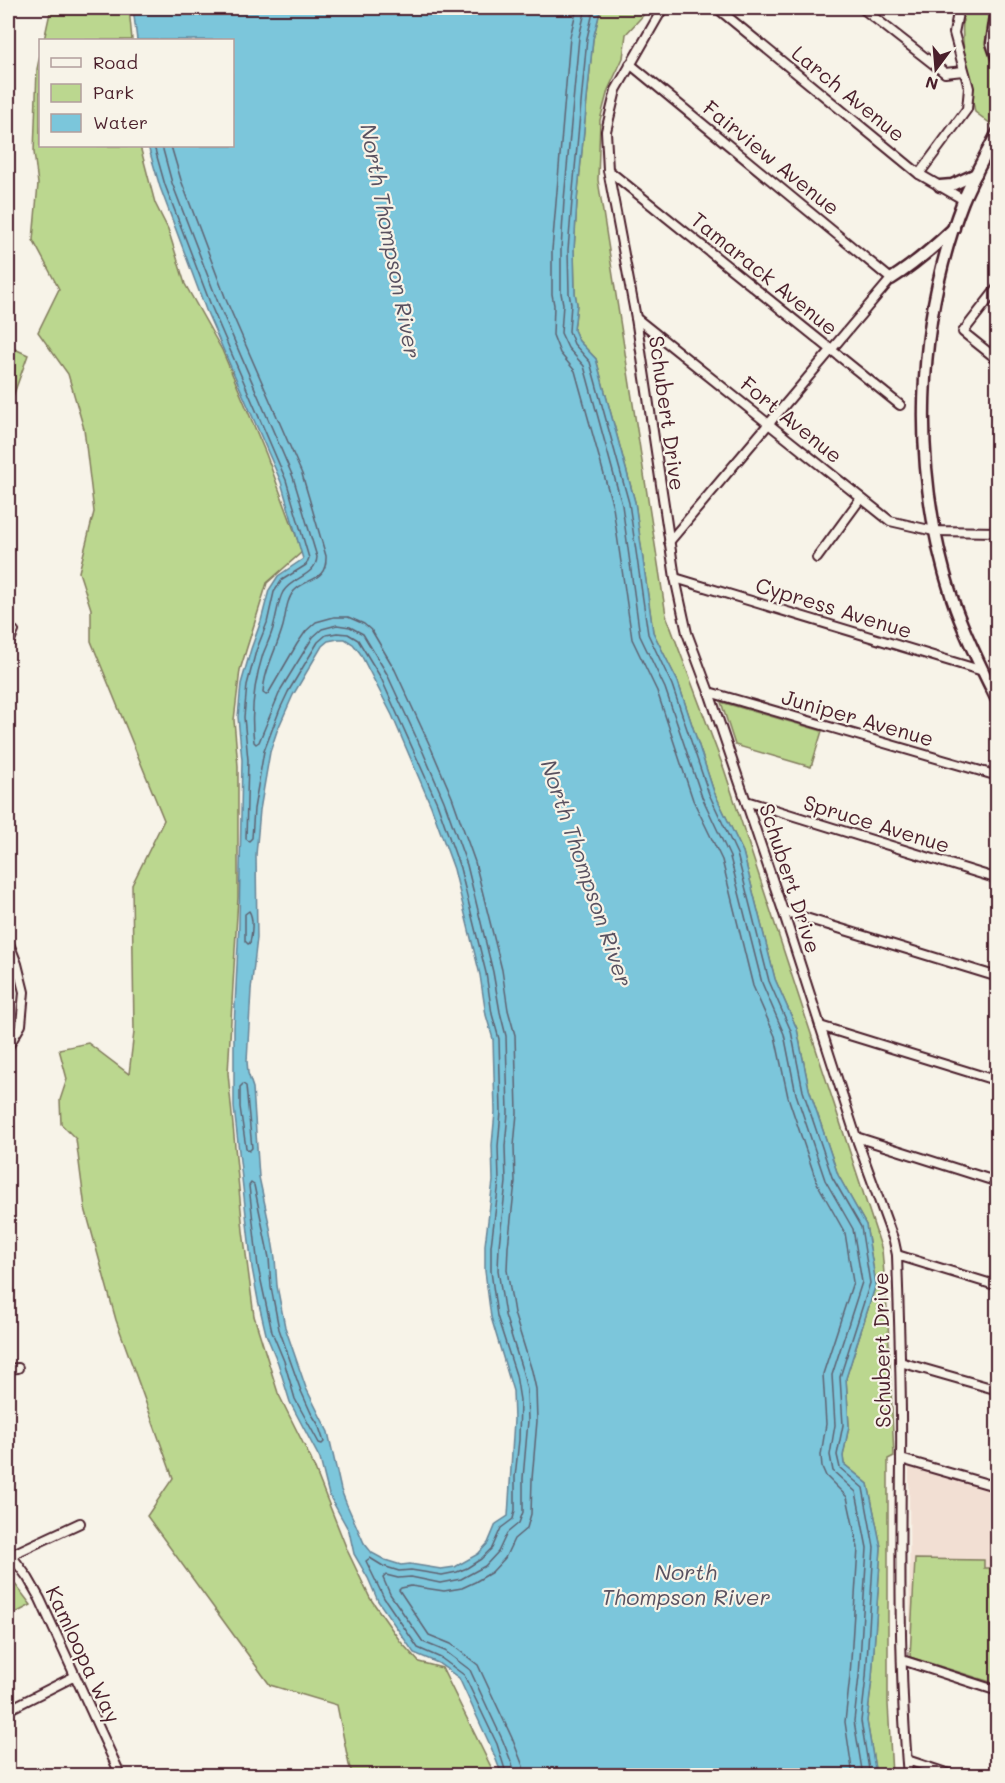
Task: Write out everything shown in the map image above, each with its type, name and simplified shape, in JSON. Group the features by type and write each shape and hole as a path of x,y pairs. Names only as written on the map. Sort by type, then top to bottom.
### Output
{"main road":[{"path":"997,8 992,43 998,60"},
{"path":"998,132 976,174 954,227 934,306 924,396 928,492 934,531 952,600 998,702"},
{"path":"983,160 998,148"},
{"path":"940,186 952,185 976,174"},
{"path":"891,279 927,254 954,227"}],"street":[{"name":"Schubert Drive","path":"663,8 616,90 606,131 608,170 636,318 669,542 687,633 746,801 897,1255 901,1459 899,1562 908,1776"},
{"name":"Larch Avenue","path":"717,8 919,174 964,200"},
{"path":"862,8 945,72 963,71"},
{"path":"919,174 967,109 969,88 954,33 958,8"},
{"name":"Fairview Avenue","path":"630,64 891,279"},
{"name":"Tamarack Avenue","path":"608,170 900,405"},
{"path":"669,542 891,279"},
{"path":"998,287 963,332 998,360"},
{"name":"Fort Avenue","path":"636,318 890,522 934,531 998,532"},
{"path":"817,558 861,498"},
{"name":"Cypress Avenue","path":"675,578 983,671"},
{"path":"8,645 11,630"},
{"name":"Juniper Avenue","path":"709,692 998,776"},
{"name":"Spruce Avenue","path":"746,801 998,879"},
{"path":"783,911 998,977"},
{"path":"8,941 24,992 21,1025 8,1047"},
{"path":"820,1026 998,1082"},
{"path":"856,1137 998,1182"},
{"path":"897,1255 998,1286"},
{"path":"900,1362 998,1390"},
{"path":"8,1369 18,1368"},
{"path":"901,1459 998,1487"},
{"path":"9,1553 80,1523"},
{"name":"Kamloopa Way","path":"9,1553 40,1599 121,1776"},
{"path":"902,1660 998,1691"},
{"path":"8,1710 75,1676"},
{"path":"907,1760 955,1776"}],"shaded area":[{"path":"909,1467 997,1491 997,1686 910,1657"}],"green space":[{"path":"51,8 129,8 132,39 44,39"},
{"path":"601,8 650,8 626,34 623,58 608,90 600,120 598,180 666,615 724,769 882,1250 888,1321 894,1456 888,1459 888,1704 892,1775 876,1775 867,1721 881,1547 868,1484 844,1464 843,1456 849,1426 846,1378 876,1284 866,1225 838,1175 809,1089 797,1029 775,979 743,852 714,792 678,682 653,632 635,502 596,359 579,341 574,330 577,304 574,250 577,201 593,39"},
{"path":"964,8 994,8 990,44 997,68 998,123 995,127 975,112 963,47"},
{"path":"39,60 39,147 140,147 155,203 168,229 185,284 222,350 266,454 302,552 267,583 240,670 234,720 238,766 238,897 228,1073 243,1231 254,1316 278,1393 311,1459 348,1552 370,1598 400,1641 419,1662 442,1668 495,1775 353,1775 337,1705 270,1685 147,1516 173,1478 116,1320 85,1208 76,1139 61,1124 60,1100 67,1079 59,1049 88,1043 129,1074 134,1032 132,885 164,820 91,641 91,609 79,572 94,512 84,429 68,374 38,332 59,289 33,240 38,184 34,152"},
{"path":"8,346 28,355 8,410"},
{"path":"721,702 822,731 811,767 735,745"},
{"path":"915,1559 984,1560 984,1568 997,1568 997,1684 910,1657"},
{"path":"8,1575 31,1605 8,1617"}],"water":[{"name":"North Thompson River","path":"133,8 601,8 593,39 577,201 574,250 577,304 574,330 579,341 596,359 635,502 653,632 678,682 714,792 743,852 775,979 797,1029 809,1089 838,1175 866,1225 876,1284 846,1378 849,1426 843,1456 844,1464 868,1484 881,1547 867,1721 876,1775 502,1775 459,1678 438,1663 414,1653 378,1601 354,1554 349,1531 329,1495 320,1459 290,1402 266,1334 252,1268 234,1107 234,1027 239,924 242,760 238,717 241,684 269,590 278,576 303,559 281,482 206,310 160,187 148,147 234,147 234,39 137,39","holes":["338,639 345,639 353,644 360,653 392,715 431,806 454,869 493,1039 495,1112 492,1145 493,1181 485,1245 485,1271 491,1317 513,1391 514,1420 508,1516 496,1524 488,1543 478,1554 455,1567 441,1569 410,1564 401,1565 372,1553 364,1543 341,1490 328,1432 306,1388 285,1327 270,1228 259,1177 253,1088 248,1073 251,990 257,938 256,855 260,810 270,752 293,695 322,646 328,641"]}]}
